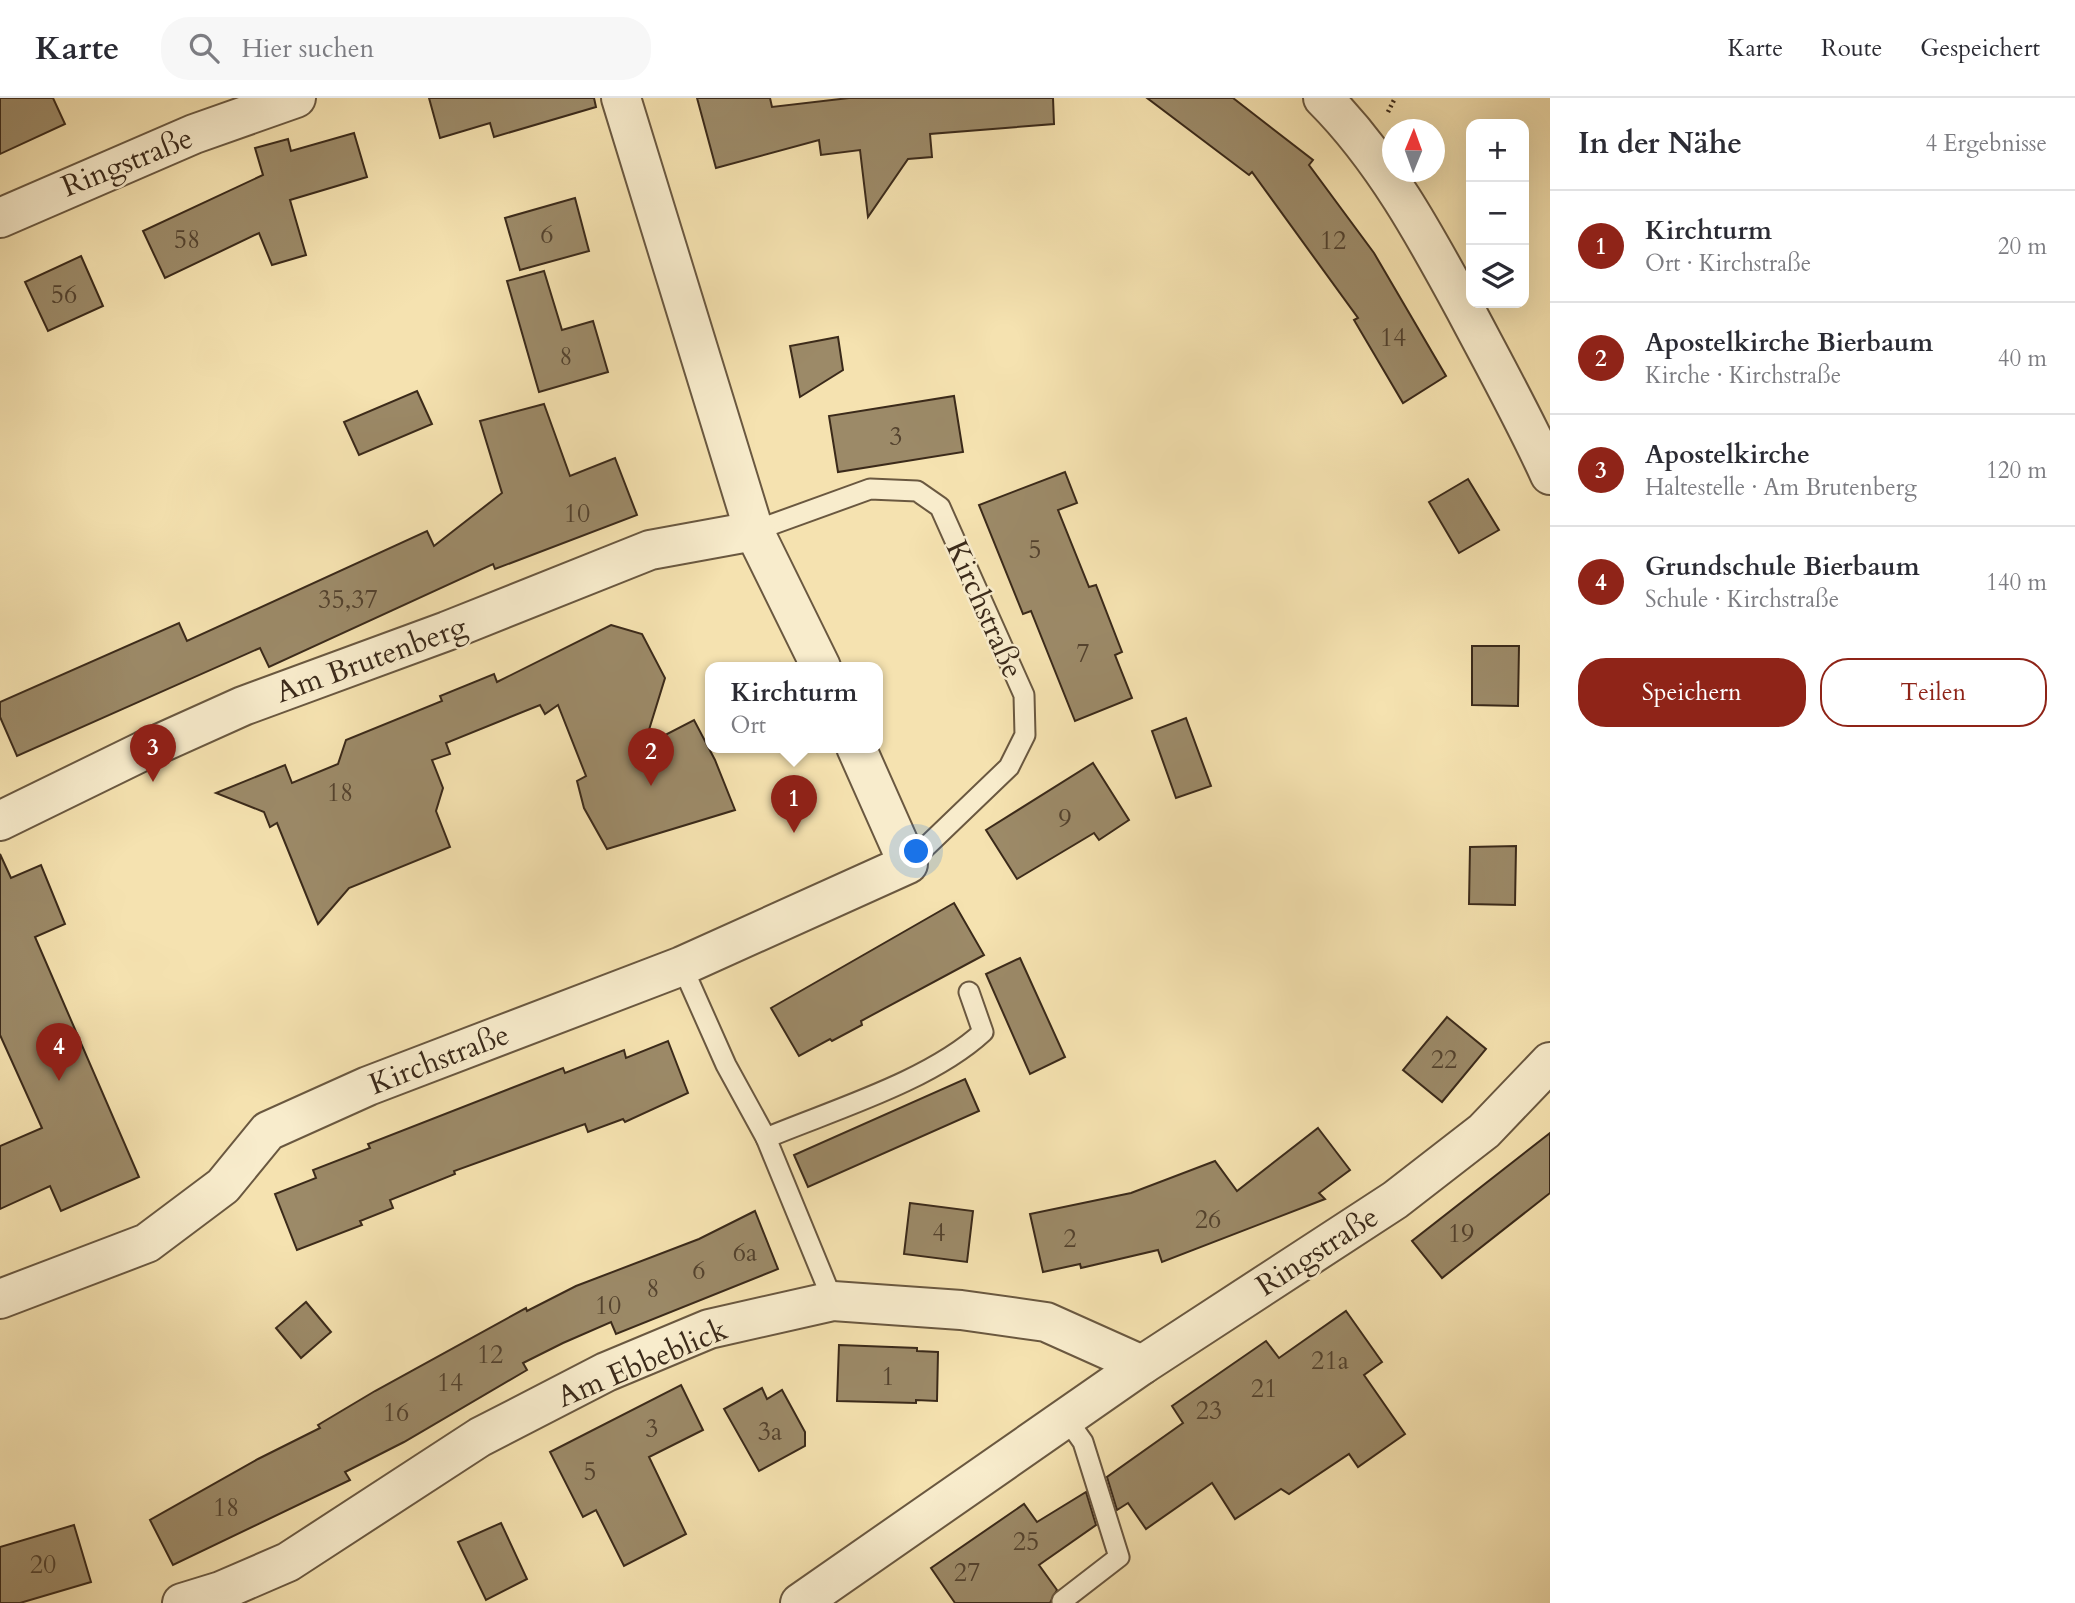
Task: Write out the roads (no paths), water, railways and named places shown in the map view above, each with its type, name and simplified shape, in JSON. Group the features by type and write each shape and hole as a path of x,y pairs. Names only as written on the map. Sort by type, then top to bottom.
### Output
{"street":[{"name":"Ringstraße","path":"0,218 21,206 194,134 296,98"},
{"path":"621,98 754,531 819,662"},
{"path":"1341,105 1437,259 1526,422 1550,475"},
{"name":"Am Brutenberg","path":"0,821 142,751 243,706 447,631 650,550 754,531"},
{"path":"859,753 908,864"},
{"name":"Kirchstraße","path":"0,1299 147,1243 223,1186 268,1131 368,1086 682,966 908,864"},
{"name":"Ringstraße","path":"800,1603 1142,1364 1395,1200 1484,1131 1550,1062"},
{"name":"Am Ebbeblick","path":"182,1603 220,1591 288,1562 480,1437 606,1372 709,1329 833,1301 961,1311 1046,1322 1142,1364"}],"lane":[{"name":"Kirchstraße","path":"754,531 870,489 917,491 940,507 1024,695 1025,735 1009,767 908,864"},
{"path":"682,966 726,1065 766,1138 833,1301"},
{"path":"766,1138 889,1088 965,1049 983,1032 968,992"},
{"path":"1062,1601 1119,1557 1083,1442 1066,1418"}],"place":[{"name":"Apostelkirche","path":"153,782"},
{"name":"Apostelkirche Bierbaum","path":"651,786"},
{"name":"Kirchturm","path":"794,833"},
{"name":"Grundschule Bierbaum","path":"59,1081"}]}
